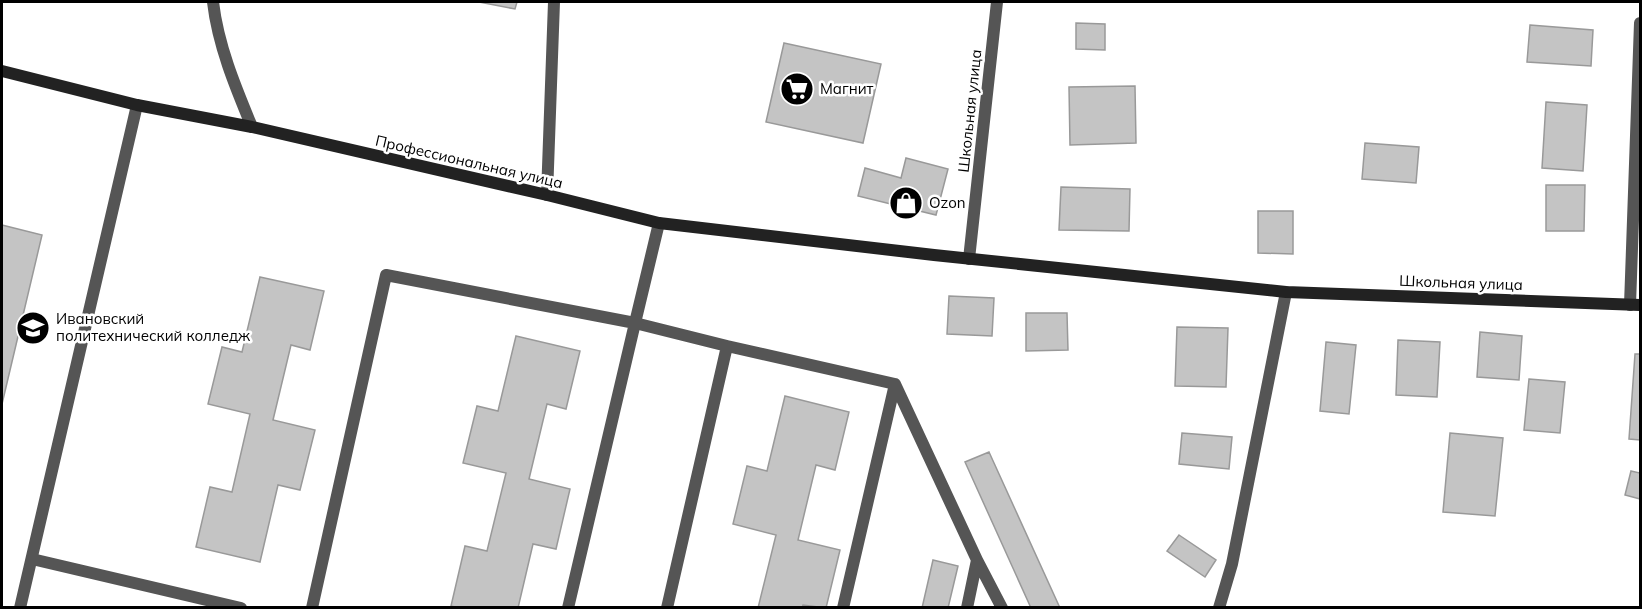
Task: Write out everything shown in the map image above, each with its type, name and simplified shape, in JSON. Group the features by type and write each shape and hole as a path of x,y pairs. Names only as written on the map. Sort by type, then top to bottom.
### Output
{"street":[{"path":"213,2 215,20 232,77 252,127"},
{"path":"547,195 554,2"},
{"name":"Школьная улица","path":"996,2 969,259 1288,292 1635,305 1641,22"},
{"name":"Профессиональная улица","path":"2,71 137,105 252,127 659,223 969,259"},
{"path":"20,608 137,105"},
{"path":"568,608 659,223"},
{"path":"312,608 386,275 635,323 895,384"},
{"path":"1219,608 1232,564 1288,292"},
{"path":"667,608 727,346"},
{"path":"895,384 977,560 1002,608"},
{"path":"843,608 895,384"},
{"path":"32,559 241,608"},
{"path":"967,608 977,560"}],"building":[{"path":"479,2 517,2 515,9"},
{"path":"1076,23 1105,24 1105,50 1076,49"},
{"path":"1530,25 1593,30 1591,66 1527,62"},
{"path":"784,43 881,64 863,143 766,122"},
{"path":"1135,86 1136,143 1070,145 1069,87"},
{"path":"1546,102 1587,105 1583,171 1542,168"},
{"path":"1365,143 1419,147 1416,183 1362,179"},
{"path":"906,158 948,169 936,215 858,196 865,168 901,178"},
{"path":"1546,185 1585,185 1584,231 1546,231"},
{"path":"1061,187 1130,189 1129,231 1059,230"},
{"path":"1258,211 1293,211 1293,254 1258,253"},
{"path":"2,225 42,235 2,404"},
{"path":"260,277 324,291 310,350 291,345 273,420 315,430 300,490 278,485 260,562 196,547 210,487 232,492 250,414 208,404 222,347 242,352"},
{"path":"949,296 994,298 992,336 947,334"},
{"path":"1026,313 1067,313 1068,350 1026,351"},
{"path":"1177,327 1228,328 1226,387 1175,386"},
{"path":"1480,332 1522,336 1519,380 1477,377"},
{"path":"516,336 580,351 566,409 547,404 529,479 570,489 556,549 533,544 518,608 458,608 451,606 465,546 487,551 506,473 463,463 477,406 498,411"},
{"path":"1398,340 1440,342 1437,397 1396,395"},
{"path":"1326,342 1356,345 1349,414 1320,411"},
{"path":"1635,354 1640,354 1640,440 1629,439"},
{"path":"1529,379 1565,382 1560,433 1524,430"},
{"path":"785,396 849,412 835,470 816,465 798,540 840,550 826,608 803,605 802,608 758,608 776,535 733,524 747,466 767,471"},
{"path":"1182,433 1232,437 1229,469 1179,464"},
{"path":"1450,433 1503,438 1495,516 1443,512"},
{"path":"989,452 1060,608 1031,608 965,462"},
{"path":"1631,471 1640,473 1640,499 1625,495"},
{"path":"1179,535 1216,560 1205,577 1167,551"},
{"path":"933,560 958,566 948,608 922,608"}],"place":[{"name":"Магнит","path":"797,89"},
{"name":"Ozon","path":"906,203"},
{"name":"Ивановский политехнический колледж","path":"33,328"}]}
